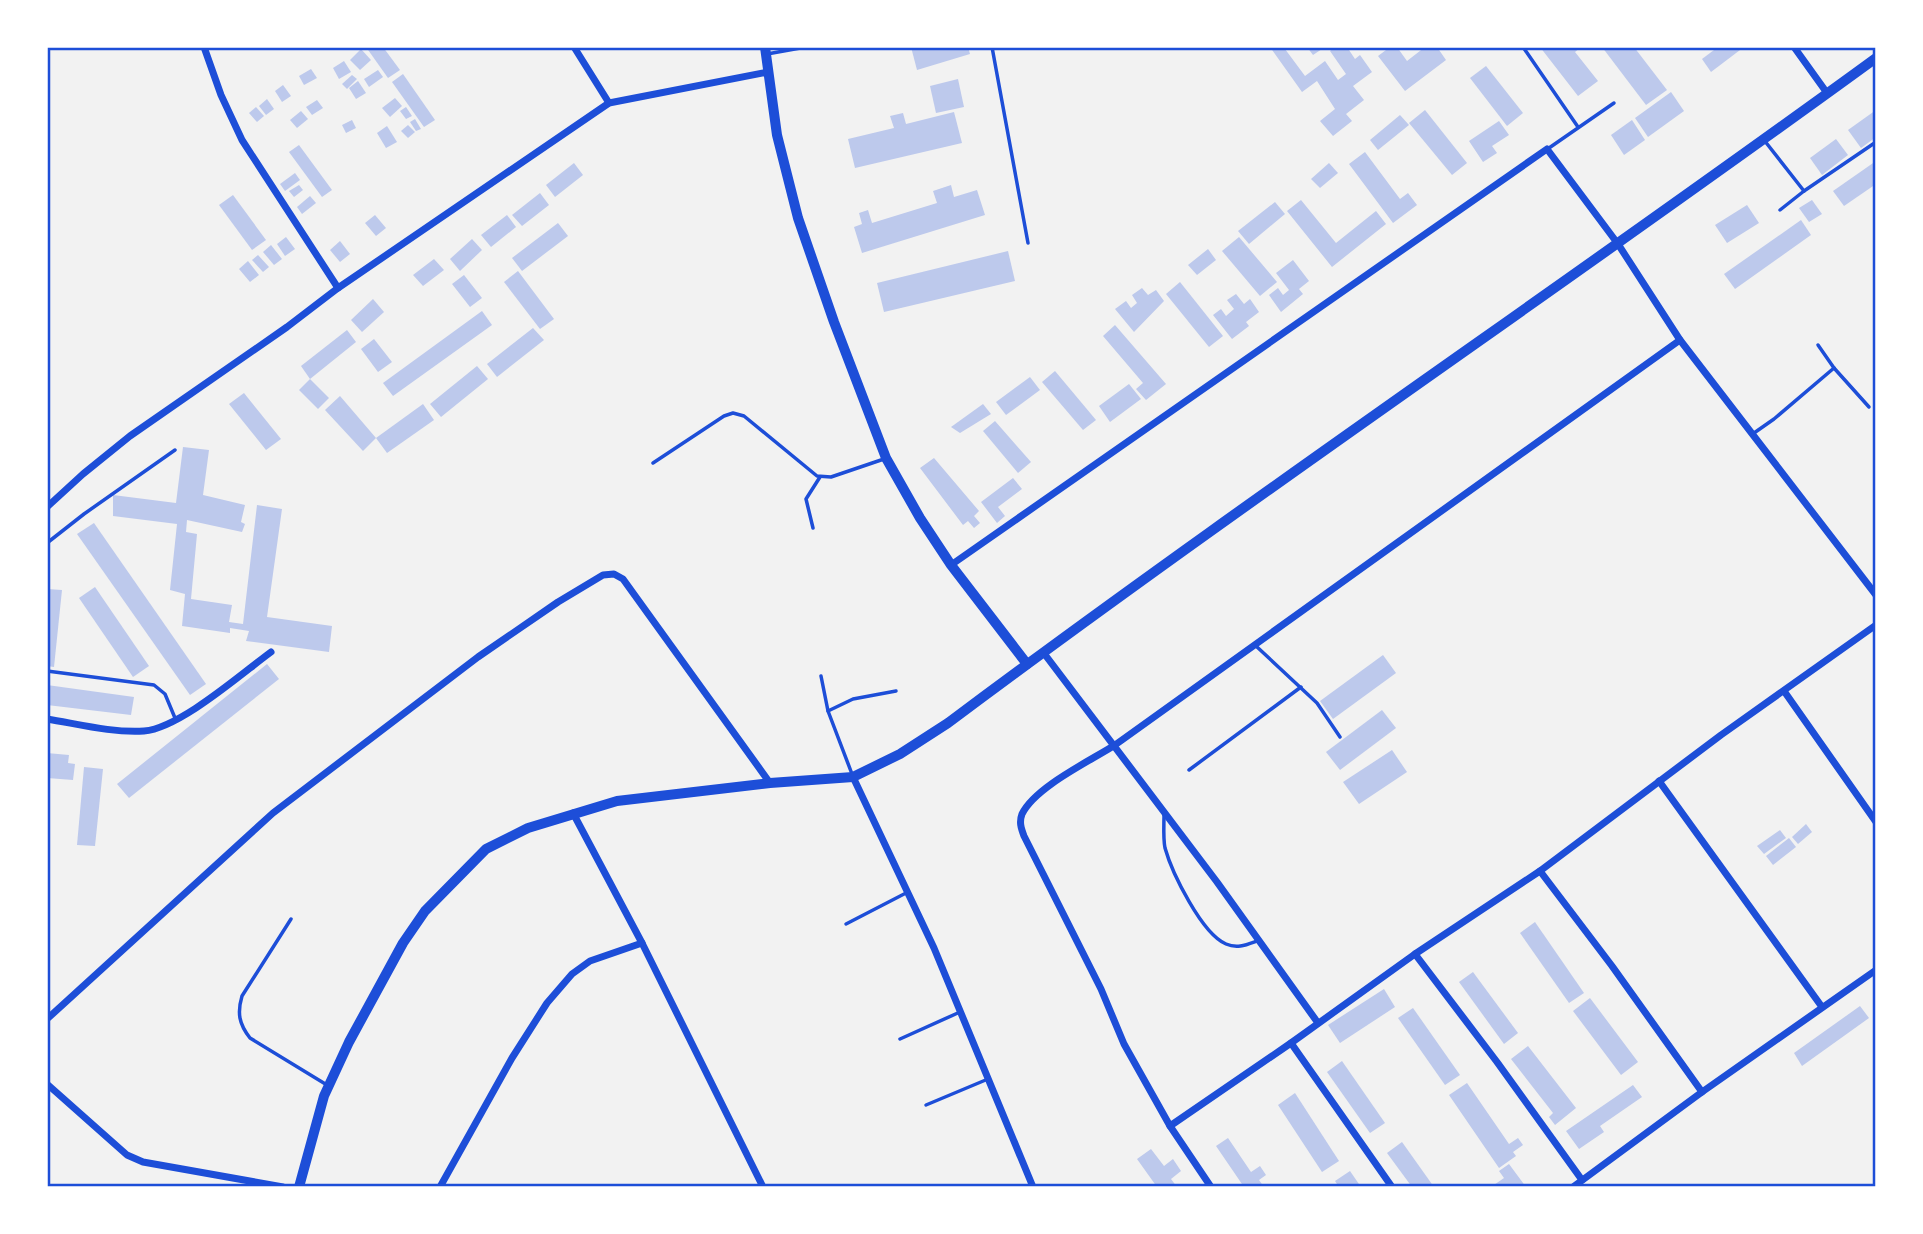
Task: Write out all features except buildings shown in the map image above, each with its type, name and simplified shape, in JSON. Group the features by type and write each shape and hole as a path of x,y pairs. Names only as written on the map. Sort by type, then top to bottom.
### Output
{"street":[{"path":"204,47 220,94 242,141 338,288"},
{"path":"574,47 609,103"},
{"path":"1794,47 1827,93"},
{"path":"766,51 777,135 798,218 886,458 951,565 1027,664"},
{"path":"299,1187 329,1086 349,1042 403,943 425,911 485,849 528,828 573,813 642,797 853,777 900,754 948,723 1043,652 1876,58"},
{"path":"47,507 130,436 287,327 338,288 609,103 768,72"},
{"path":"951,565 1547,149 1618,244 1681,340 1876,596"},
{"path":"1211,1187 1170,1126 1124,1044 1101,989 1037,864 1020,824 1022,814 1031,802 1049,787 1115,745 1681,340"},
{"path":"47,1019 273,813 478,657 558,602 603,575 614,574 623,579 770,783"},
{"path":"1170,1126 1415,954 1539,871 1659,780 1876,625"},
{"path":"47,719 126,731 160,728 271,652"},
{"path":"1043,652 1165,811 1318,1023"},
{"path":"1784,691 1876,822"},
{"path":"853,777 908,892 1032,1187"},
{"path":"1659,780 1822,1007"},
{"path":"573,813 642,943 763,1187"},
{"path":"1539,871 1612,966 1702,1092"},
{"path":"440,1187 512,1058 547,1003 572,974 590,961 642,943"},
{"path":"1415,954 1582,1180"},
{"path":"1573,1187 1702,1092 1876,970"},
{"path":"1291,1043 1392,1187"},
{"path":"47,1084 127,1155 143,1162 284,1187"}],"lane":[{"path":"417,47 425,47"},
{"path":"766,51 806,47"},
{"path":"992,47 1028,243"},
{"path":"1523,47 1578,127"},
{"path":"1547,149 1614,103"},
{"path":"1763,139 1804,191"},
{"path":"1780,210 1876,142"},
{"path":"1818,345 1868,407"},
{"path":"1753,433 1781,414 1834,368"},
{"path":"653,463 723,416 736,413 744,416 820,477 831,477 886,458"},
{"path":"47,543 175,450"},
{"path":"813,527 806,499 820,477"},
{"path":"1254,644 1317,703 1340,737"},
{"path":"47,671 154,685 164,694 175,720"},
{"path":"821,676 828,711 853,777"},
{"path":"1189,770 1301,687"},
{"path":"828,711 853,699 896,691"},
{"path":"1165,811 1165,848 1174,872 1208,930 1227,945 1239,947 1259,940"},
{"path":"846,924 908,892"},
{"path":"292,919 242,996 238,1010 242,1028 250,1038 329,1086"},
{"path":"900,1040 960,1012"},
{"path":"926,1105 988,1079"}]}
